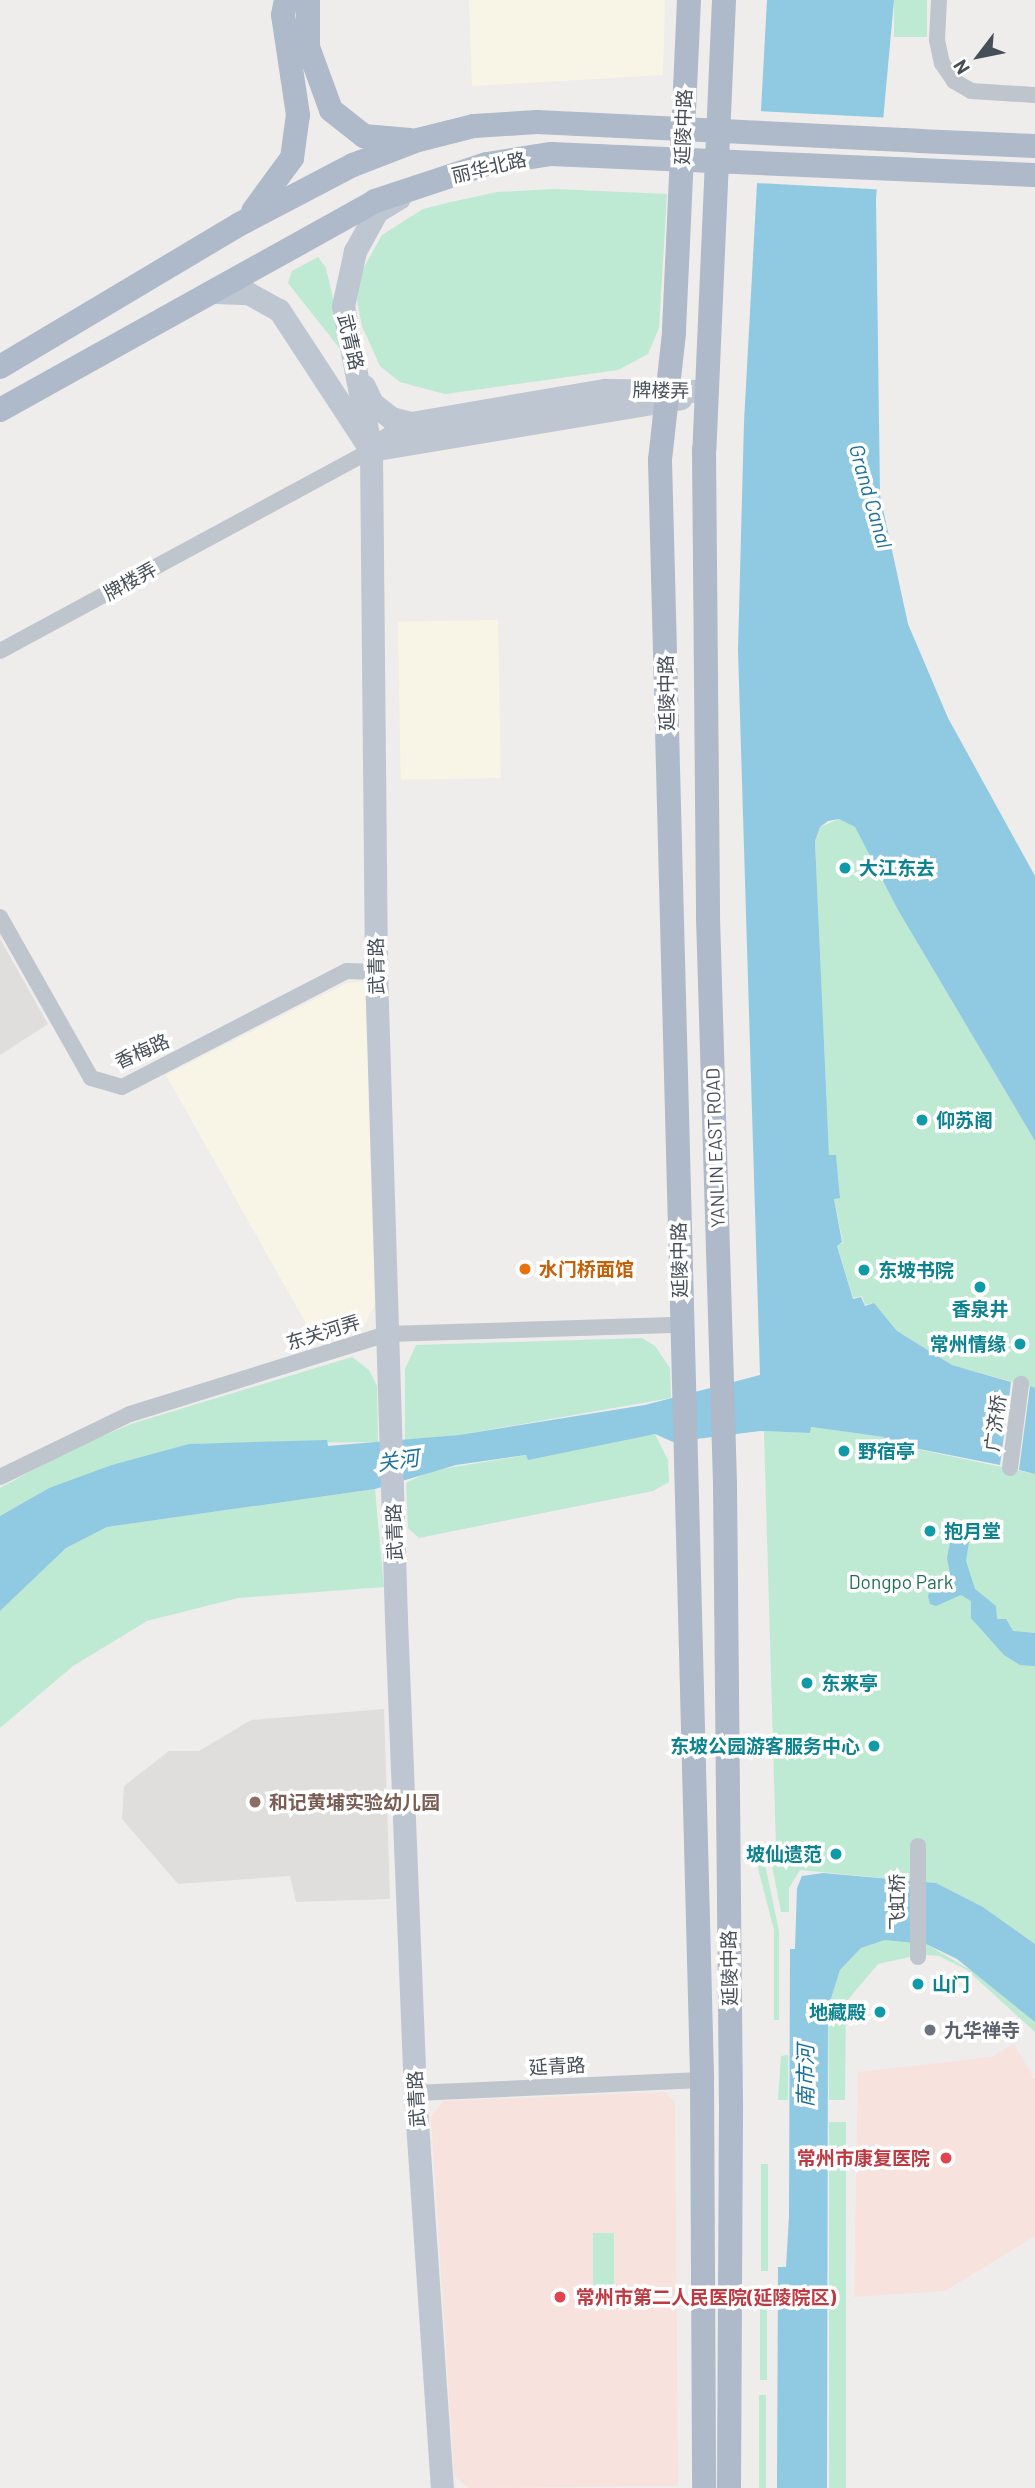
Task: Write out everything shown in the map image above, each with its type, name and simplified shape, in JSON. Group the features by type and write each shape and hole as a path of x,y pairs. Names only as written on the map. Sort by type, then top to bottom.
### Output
{"main road":[{"path":"240,224 273,189 292,158 298,115 283,15 286,0"},
{"path":"308,0 308,47 331,110 364,136 418,140"},
{"name":"延陵中路","path":"689,0 668,395 660,460 680,1325 687,1453 702,2080 704,2488"},
{"name":"延陵中路","path":"724,0 706,391 708,917 724,1448 731,2106 729,2488"},
{"name":"丽华北路","path":"0,367 240,224 353,165 418,140 474,126 537,122 1035,146"},
{"name":"丽华北路","path":"0,410 375,201 487,164 551,154 1035,175"}],"street":[{"path":"939,0 937,40 942,63 954,81 971,90 1035,95"},
{"name":"武青路","path":"423,183 377,211 355,251 343,306 359,377 371,450 376,972 393,1507 415,2093 442,2488"},
{"name":"武青路","path":"215,292 248,293 279,310 371,450"},
{"path":"359,377 372,403 391,418 411,423"},
{"name":"牌楼弄","path":"0,652 371,450 411,423 605,390 668,395"},
{"name":"牌楼弄","path":"371,450 668,395 706,391"},
{"name":"香梅路","path":"0,917 91,1078 122,1087 347,971 376,972"},
{"name":"东关河弄","path":"0,1477 130,1414 387,1334 680,1325"},
{"name":"广济桥","path":"1010,1468 1021,1384"},
{"name":"飞虹桥","path":"918,1846 918,1957"},
{"name":"延青路","path":"415,2093 702,2080"}],"shaded area":[{"path":"469,0 665,0 663,75 472,86"},
{"path":"498,620 501,778 401,780 398,622"},
{"path":"0,939 48,1024 0,1055"},
{"path":"363,982 371,989 378,1298 364,1326 317,1343 166,1075 347,983"},
{"name":"和记黄埔实验幼儿园","path":"384,1709 390,1899 296,1902 290,1876 178,1884 122,1819 124,1786 169,1751 199,1751 251,1720"},
{"name":"常州市康复医院","path":"1014,2044 1035,2080 1035,2236 945,2291 854,2297 858,2072 991,2057"},
{"name":"常州市第二人民医院(延陵院区)","path":"665,2092 675,2103 678,2486 469,2488 454,2476 431,2117 444,2101"}],"green space":[{"path":"894,0 927,0 927,37 894,37"},
{"path":"554,189 667,194 659,328 648,354 618,370 445,394 400,382 380,366 362,326 357,301 359,276 382,235 423,209 497,192"},
{"path":"318,257 326,268 344,346 340,349 288,283 292,271"},
{"path":"839,819 855,827 898,910 1035,1141 1035,1388 952,1365 897,1331 874,1303 865,1305 862,1296 853,1298 837,1245 843,1243 834,1198 840,1197 836,1156 829,1155 815,841 820,827"},
{"path":"642,1338 655,1346 670,1368 671,1398 459,1435 405,1440 405,1369 416,1345"},
{"path":"352,1357 369,1370 377,1386 378,1442 189,1444 49,1488 0,1516 0,1488 70,1450 131,1424"},
{"name":"Dongpo Park","path":"810,1427 885,1437 884,1442 1035,1474 1035,1944 983,1907 936,1883 800,1870 789,1888 789,1912 781,1912 771,1860 776,1848 764,1431 809,1433"},
{"path":"655,1434 668,1460 669,1482 653,1491 419,1538 408,1528 406,1483 430,1471"},
{"path":"375,1489 384,1587 238,1598 147,1621 73,1666 0,1728 0,1611 66,1548 107,1527"},
{"path":"762,1850 779,1931 779,2020 774,2020 774,1930 758,1868"},
{"path":"885,1940 910,1940 910,1957 878,1964 846,2002 845,2100 829,2100 828,2008 840,1970 861,1948"},
{"path":"926,1944 979,1975 1035,2022 1035,2032 967,1970 939,1956 925,1955"},
{"path":"788,2055 788,2100 778,2100 781,2056"},
{"path":"829,2122 846,2122 846,2488 829,2488"},
{"path":"761,2164 768,2164 768,2271 761,2271"},
{"path":"593,2233 614,2233 614,2292 593,2292"},
{"path":"760,2286 767,2286 767,2380 760,2380"},
{"path":"759,2395 766,2395 766,2488 759,2488"}],"water":[{"path":"767,0 894,0 876,198 880,495 908,624 948,718 1035,876 1035,1141 898,910 855,827 839,819 828,821 820,827 815,841 829,1155 836,1155 840,1198 834,1199 842,1242 837,1246 853,1299 861,1297 865,1306 874,1303 897,1331 952,1365 1011,1382 1000,1465 884,1442 884,1437 811,1427 810,1433 760,1431 673,1442 655,1434 528,1460 526,1455 456,1465 375,1489 107,1527 66,1548 0,1611 0,1516 49,1488 112,1465 189,1444 327,1440 328,1446 459,1435 645,1405 760,1375 738,650 744,422"},
{"path":"1030,1386 1035,1388 1035,1474 1019,1470"},
{"path":"954,1522 965,1524 970,1535 966,1561 975,1589 996,1606 997,1619 1006,1619 1013,1631 1035,1633 1035,1666 1020,1665 1004,1655 971,1618 971,1601 961,1595 936,1606 930,1604 928,1596 933,1581 950,1573 947,1558"},
{"name":"南市河","path":"823,1873 936,1883 983,1907 1035,1944 1035,2022 957,1959 926,1944 885,1940 861,1948 840,1970 828,2008 827,2488 777,2488 778,2267 786,2267 789,2216 790,1949 795,1949 797,1888 802,1876"}],"pier":[{"path":"758,111 888,118 884,190 754,183"}],"place":[{"name":"大江东去","path":"845,868"},
{"name":"仰苏阁","path":"922,1120"},
{"name":"水门桥面馆","path":"525,1269"},
{"name":"东坡书院","path":"864,1270"},
{"name":"香泉井","path":"980,1287"},
{"name":"常州情缘","path":"1020,1344"},
{"name":"野宿亭","path":"844,1451"},
{"name":"抱月堂","path":"930,1531"},
{"name":"东来亭","path":"807,1683"},
{"name":"东坡公园游客服务中心","path":"874,1746"},
{"name":"和记黄埔实验幼儿园","path":"255,1802"},
{"name":"坡仙遗范","path":"836,1854"},
{"name":"山门","path":"918,1984"},
{"name":"地藏殿","path":"880,2012"},
{"name":"九华禅寺","path":"930,2030"},
{"name":"常州市康复医院","path":"946,2158"},
{"name":"常州市第二人民医院(延陵院区)","path":"560,2297"}],"water label":[{"name":"Grand Canal","path":"871,496"},
{"name":"关河","path":"398,1460"}]}
